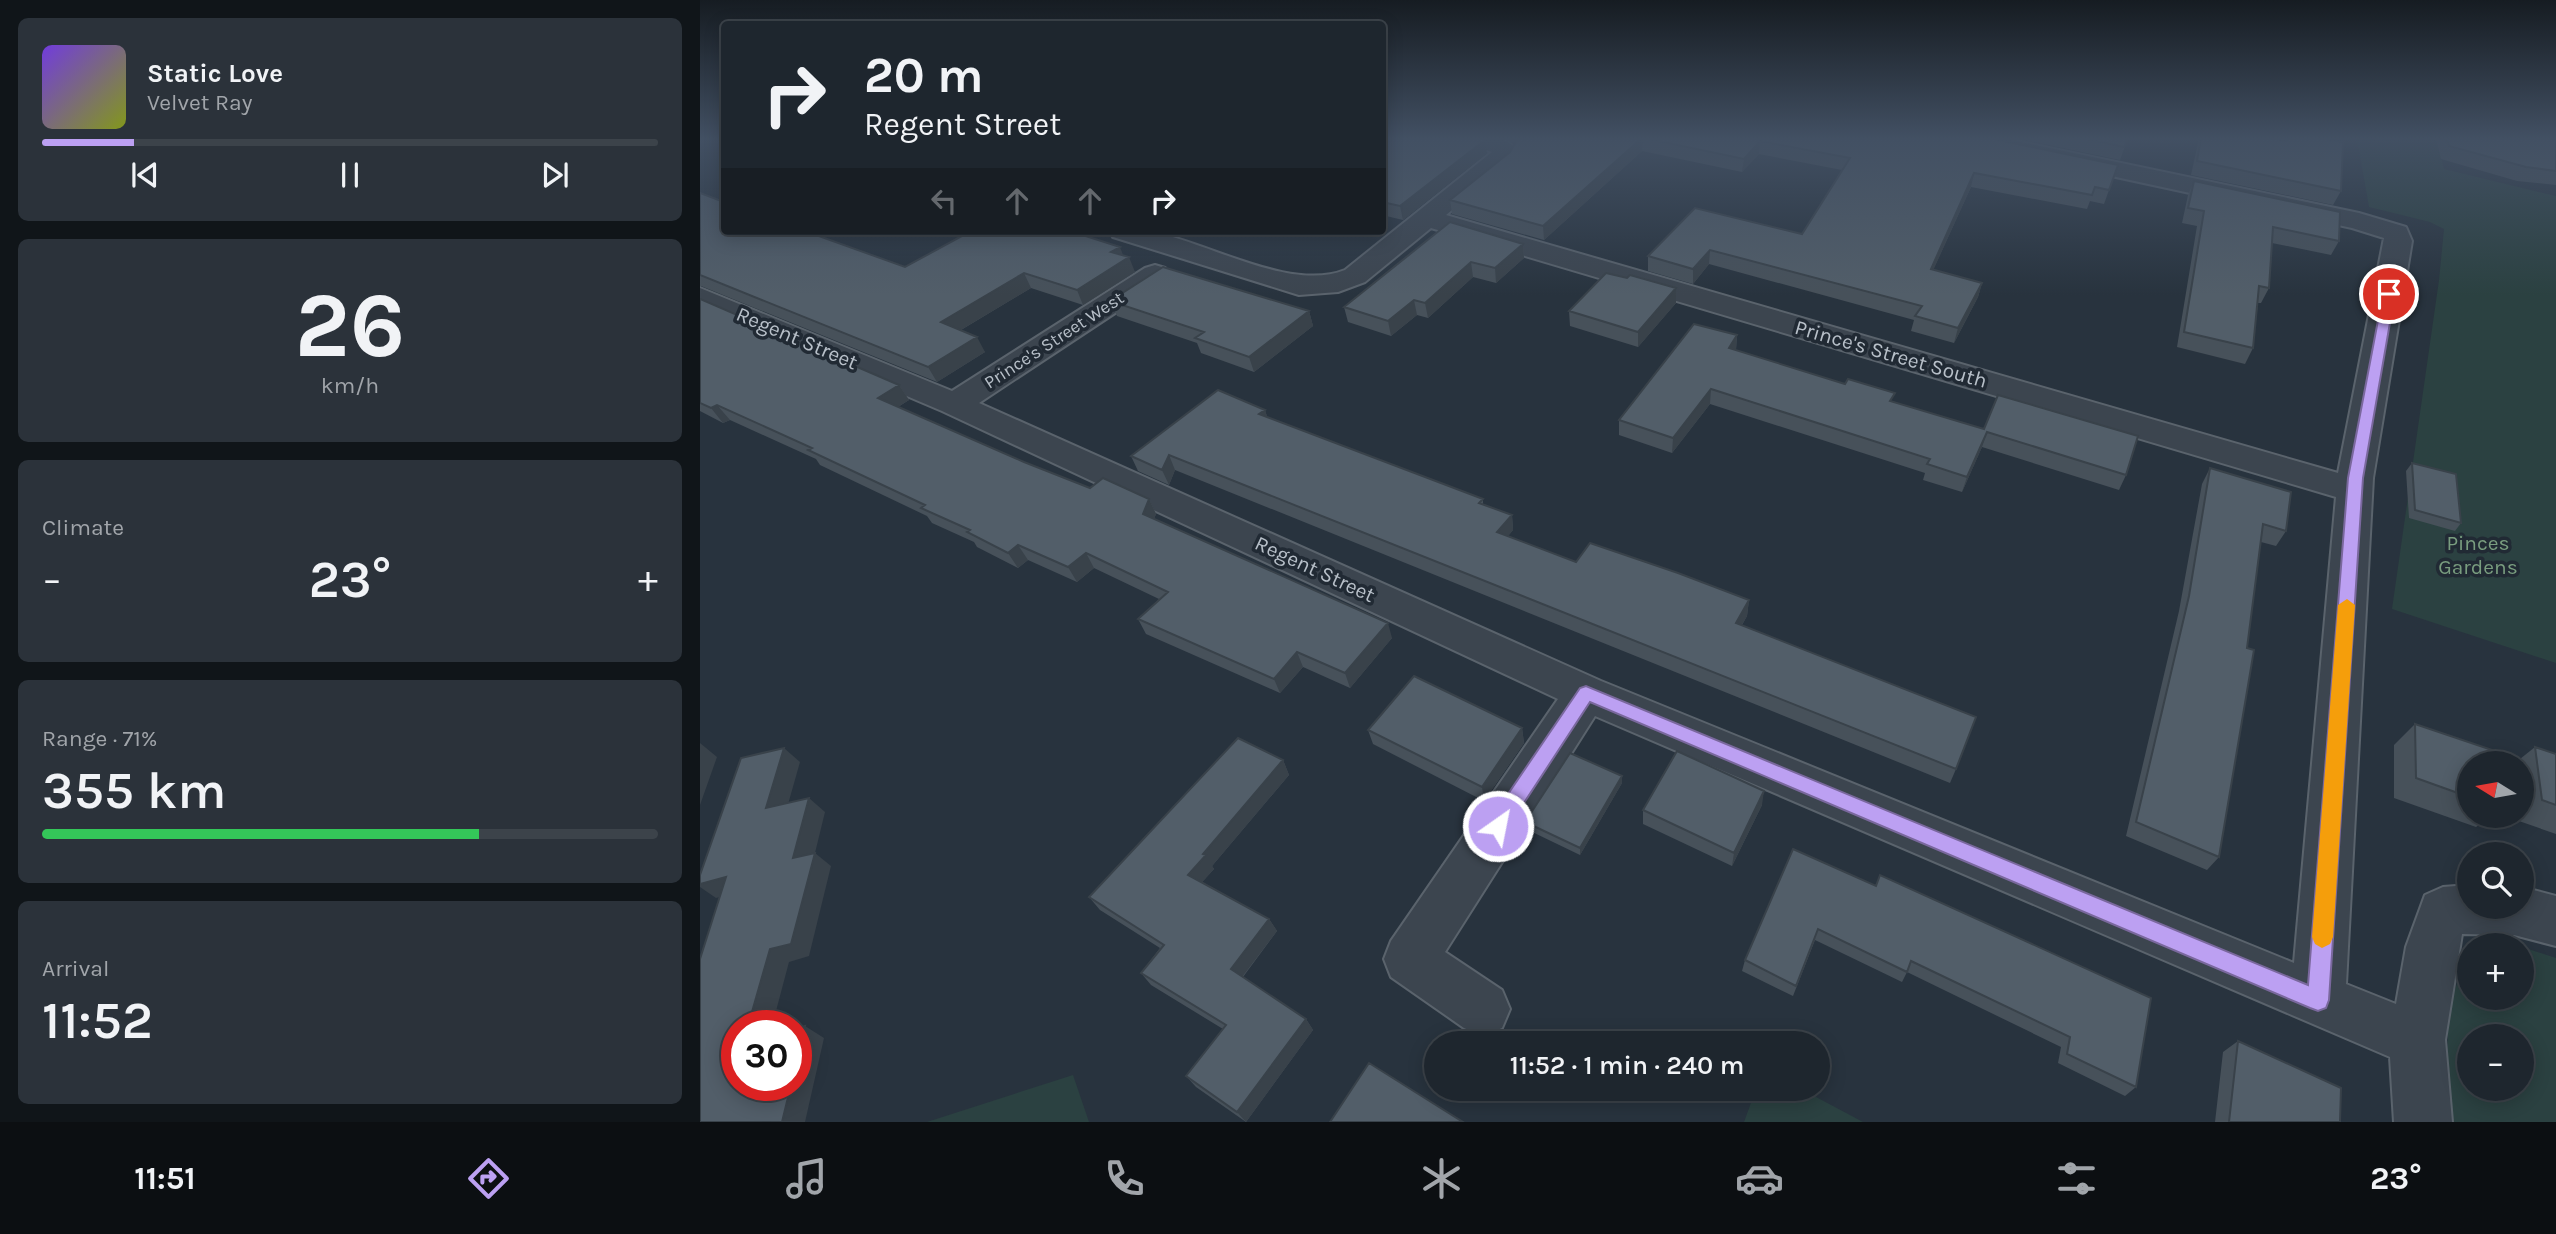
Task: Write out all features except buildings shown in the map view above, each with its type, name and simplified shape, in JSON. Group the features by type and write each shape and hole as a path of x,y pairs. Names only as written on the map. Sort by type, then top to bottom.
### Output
{"street":[{"path":"1135,235 1298,286 1317,286 1338,283 1355,276 1461,190"},
{"path":"2209,190 2396,233 2398,242 2355,490 2318,1000 2417,1040"},
{"name":"Prince's Street South","path":"1427,218 2355,490"},
{"name":"Prince's Street West","path":"954,404 1189,253"},
{"name":"Regent Street","path":"700,297 954,404 1586,693 2318,1000"},
{"path":"1483,1009 1410,959 1586,693"},
{"path":"2423,1122 2417,1040 2431,947 2442,912 2475,908 2529,911 2556,921"}],"green space":[{"name":"Pinces Gardens","path":"2366,190 2533,190 2556,196 2556,663 2392,609 2444,229 2430,222 2369,207"},
{"path":"2534,951 2556,958 2556,1122 2448,1122 2445,1113 2449,1005 2457,984 2457,1010 2534,1010"},
{"path":"1073,1075 1089,1122 927,1122"},
{"path":"1752,1101 1824,1101 1863,1122 1744,1122"}],"slow traffic":[{"path":"2322,937 2347,605"}],"route":[{"path":"1498,826 1586,693 1907,830 2318,1000 2355,478 2389,294"}]}
